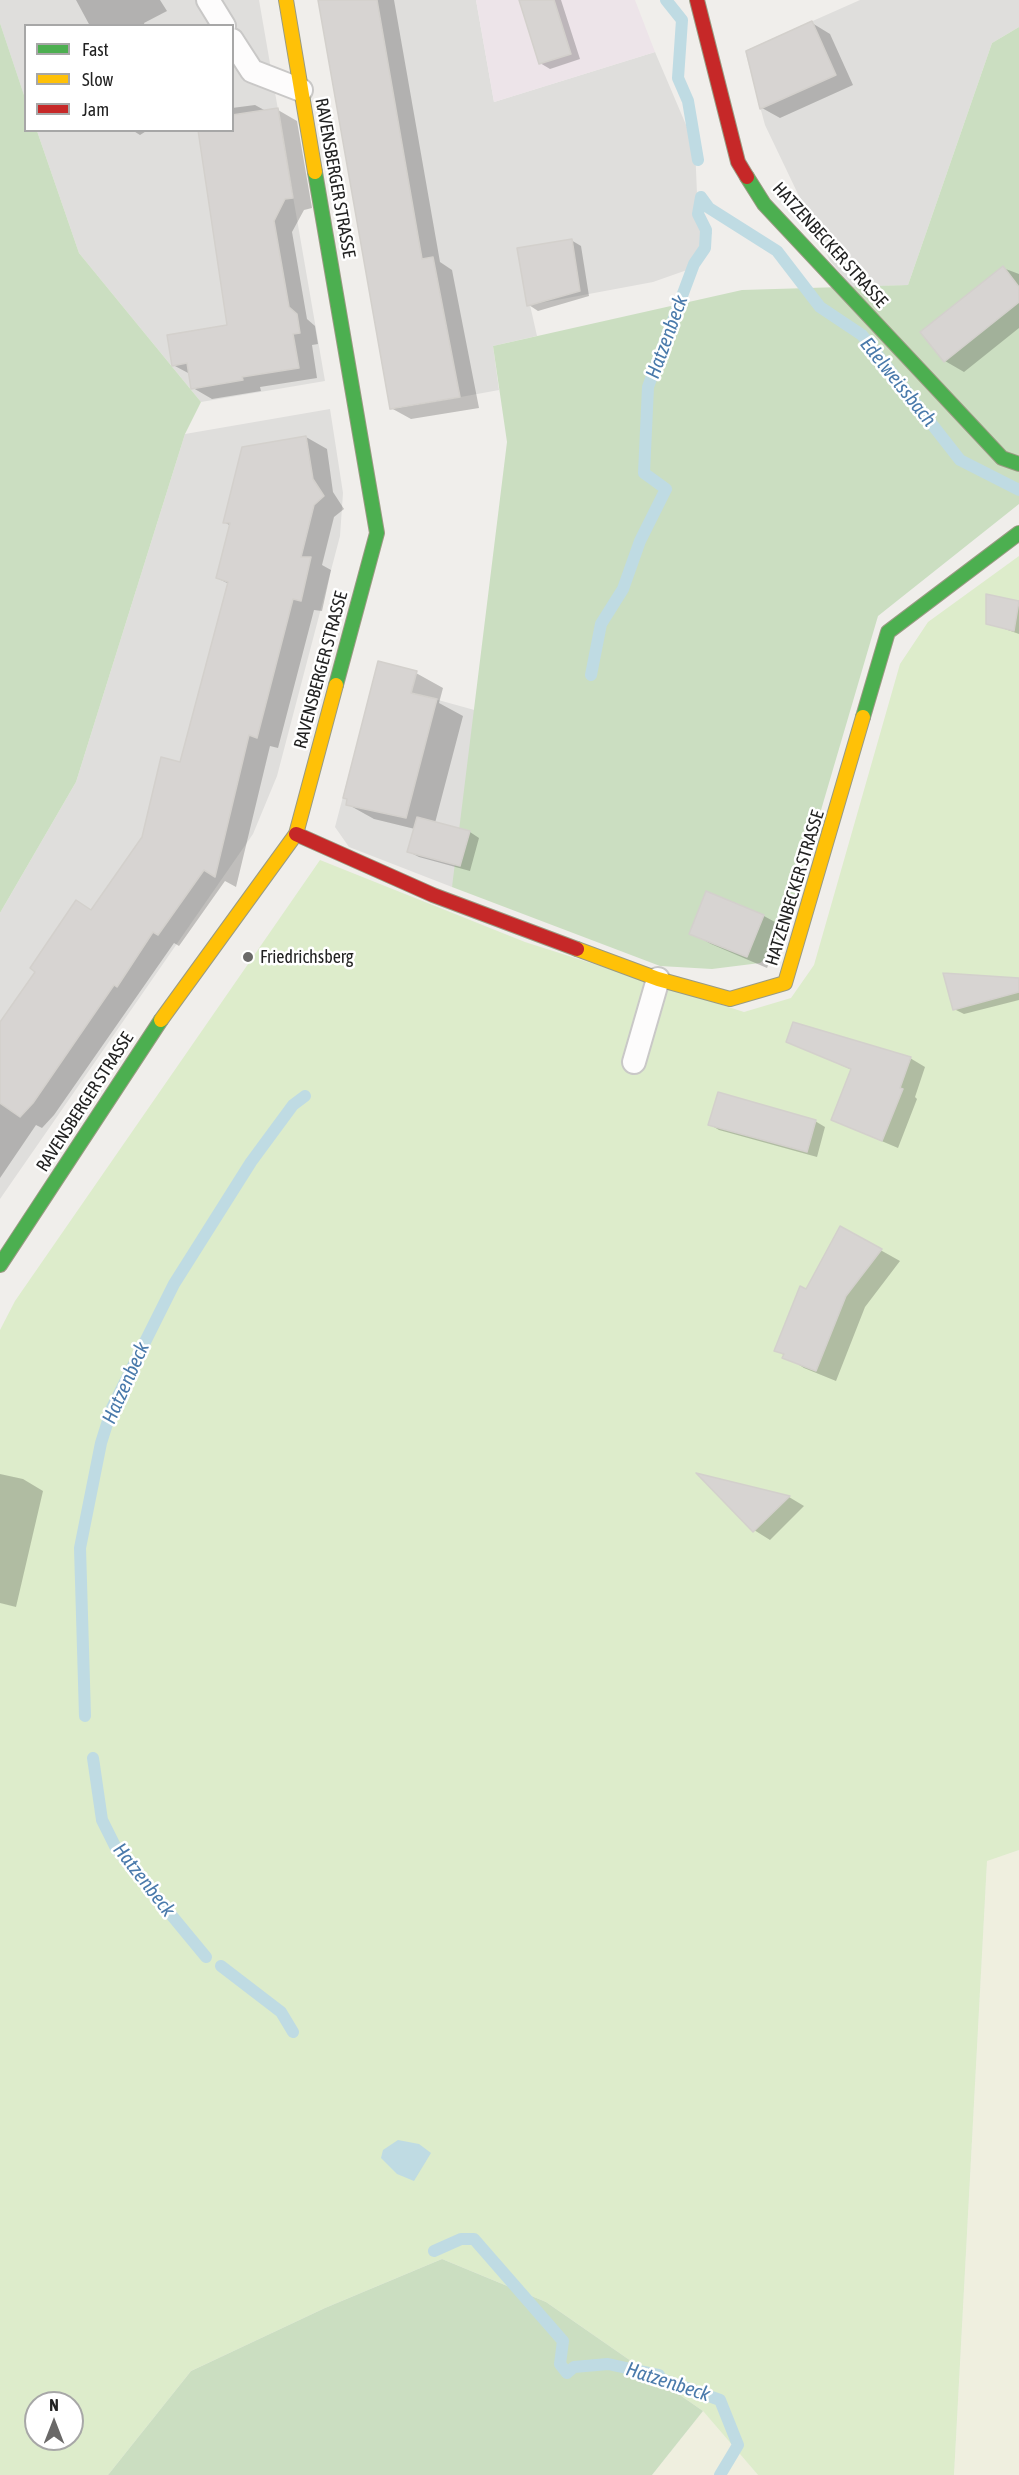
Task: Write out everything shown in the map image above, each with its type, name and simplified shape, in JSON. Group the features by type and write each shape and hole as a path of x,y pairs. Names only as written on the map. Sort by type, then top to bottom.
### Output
{"street":[{"name":"RAVENSBERGER STRASSE","path":"0,1265 149,1036 296,834 377,533 286,0"},
{"name":"HATZENBECKER STRASSE","path":"697,0 738,162 764,204 1002,458 1019,464"},
{"name":"HATZENBECKER STRASSE","path":"296,834 433,895 658,979 730,999 785,983 888,632 1019,533"}],"lane":[{"path":"208,0 223,24"},
{"path":"234,43 252,70 301,90"},
{"path":"634,1062 658,979"}],"shaded area":[{"path":"0,0 259,0 325,381 201,402 79,253 37,132 234,132 234,24 24,24 24,95 0,23"},
{"path":"319,0 476,0 494,102 655,52 695,146 698,218 712,233 687,270 653,282 530,305 537,336 493,346 499,390 390,410"},
{"path":"476,0 635,0 655,52 494,102"},
{"path":"860,0 1019,0 1019,27 992,43 908,285 852,287 830,261 765,125 745,51"},
{"path":"330,409 343,493 340,536 277,776 253,834 0,1199 0,913 76,782 185,434"},
{"path":"373,682 507,719 452,887 349,847 335,827"}],"green space":[{"path":"0,23 24,95 24,132 37,132 79,253 201,402 185,434 76,782 0,913"},
{"path":"1019,27 1019,504 878,616 782,943 760,963 712,969 660,966 452,887 507,442 493,346 742,290 908,285 992,43"},
{"path":"1019,556 1019,1850 987,1861 954,2475 758,2475 703,2411 546,2302 442,2259 325,2308 191,2371 108,2475 0,2475 0,1330 15,1301 320,860 525,942 744,1012 791,998 814,965 900,664 928,622"},
{"path":"1019,1850 1019,2475 954,2475 987,1860"},
{"path":"442,2259 546,2302 703,2411 652,2475 108,2475 191,2371 325,2308"},
{"path":"703,2411 758,2475 652,2475"}],"water":[{"path":"398,2140 419,2144 431,2153 414,2181 397,2174 381,2158 383,2150"}],"building":[{"path":"318,0 377,0 422,259 433,257 460,397 390,409"},
{"path":"519,0 554,0 571,54 539,64"},
{"path":"812,21 836,75 760,109 746,51"},
{"path":"278,108 293,198 285,199 274,221 289,307 297,314 300,333 293,334 299,368 242,377 243,380 191,389 187,363 172,366 167,335 227,325 198,132 234,132 234,115"},
{"path":"572,239 580,291 527,306 517,248"},
{"path":"1003,266 1019,287 1019,302 944,362 920,332"},
{"path":"306,436 313,479 324,496 314,505 301,557 311,557 301,601 293,599 257,738 249,735 215,877 204,870 158,935 153,932 117,987 114,985 33,1103 20,1117 0,1103 0,1022 35,972 30,968 76,900 91,910 142,837 161,757 180,762 228,582 216,578 230,523 223,523 242,447"},
{"path":"986,594 1019,601 1014,631 986,624"},
{"path":"378,661 417,671 411,693 437,699 406,818 346,805 347,799 343,798"},
{"path":"417,817 470,831 460,866 407,852"},
{"path":"706,891 764,915 747,957 689,934"},
{"path":"943,973 1019,978 1019,992 953,1010"},
{"path":"793,1022 911,1057 900,1088 903,1089 882,1141 831,1120 851,1069 786,1042"},
{"path":"718,1092 816,1120 807,1152 708,1125"},
{"path":"840,1226 882,1249 846,1296 816,1371 782,1358 784,1354 774,1351 800,1286 806,1289"},
{"path":"696,1473 790,1496 753,1532"}],"waterway":[{"name":"Hatzenbeck","path":"666,0 682,20 678,78 688,101 698,160"},
{"name":"Edelweissbach","path":"701,197 709,208 777,251 820,307 862,335 960,460 1019,490"},
{"name":"Hatzenbeck","path":"591,675 601,624 623,589 640,541 666,489 644,473 648,387 694,264 705,248 706,230 698,214 701,197"},
{"name":"Hatzenbeck","path":"85,1716 80,1548 101,1443 112,1408 174,1284 251,1162 293,1105 305,1096"},
{"name":"Hatzenbeck","path":"93,1758 102,1820 116,1848 206,1957"},
{"name":"Hatzenbeck","path":"221,1966 281,2012 293,2032"},
{"name":"Hatzenbeck","path":"434,2251 461,2239 474,2239 563,2341 560,2364 567,2373 574,2367 608,2364 659,2375 661,2379 720,2400 738,2445 720,2475"}],"traffic: fast":[{"path":"315,172 377,533 336,685"},
{"path":"747,177 764,204 1002,458 1019,464"},
{"path":"863,717 888,632 1019,533"},
{"path":"0,1265 161,1020"}],"traffic: slow":[{"path":"286,0 315,172"},
{"path":"161,1020 296,834 336,685"},
{"path":"577,949 658,979 730,999 785,983 863,717"}],"traffic: jam":[{"path":"697,0 738,162 747,177"},
{"path":"296,834 433,895 577,949"}],"place":[{"name":"Friedrichsberg","path":"248,957"}]}
